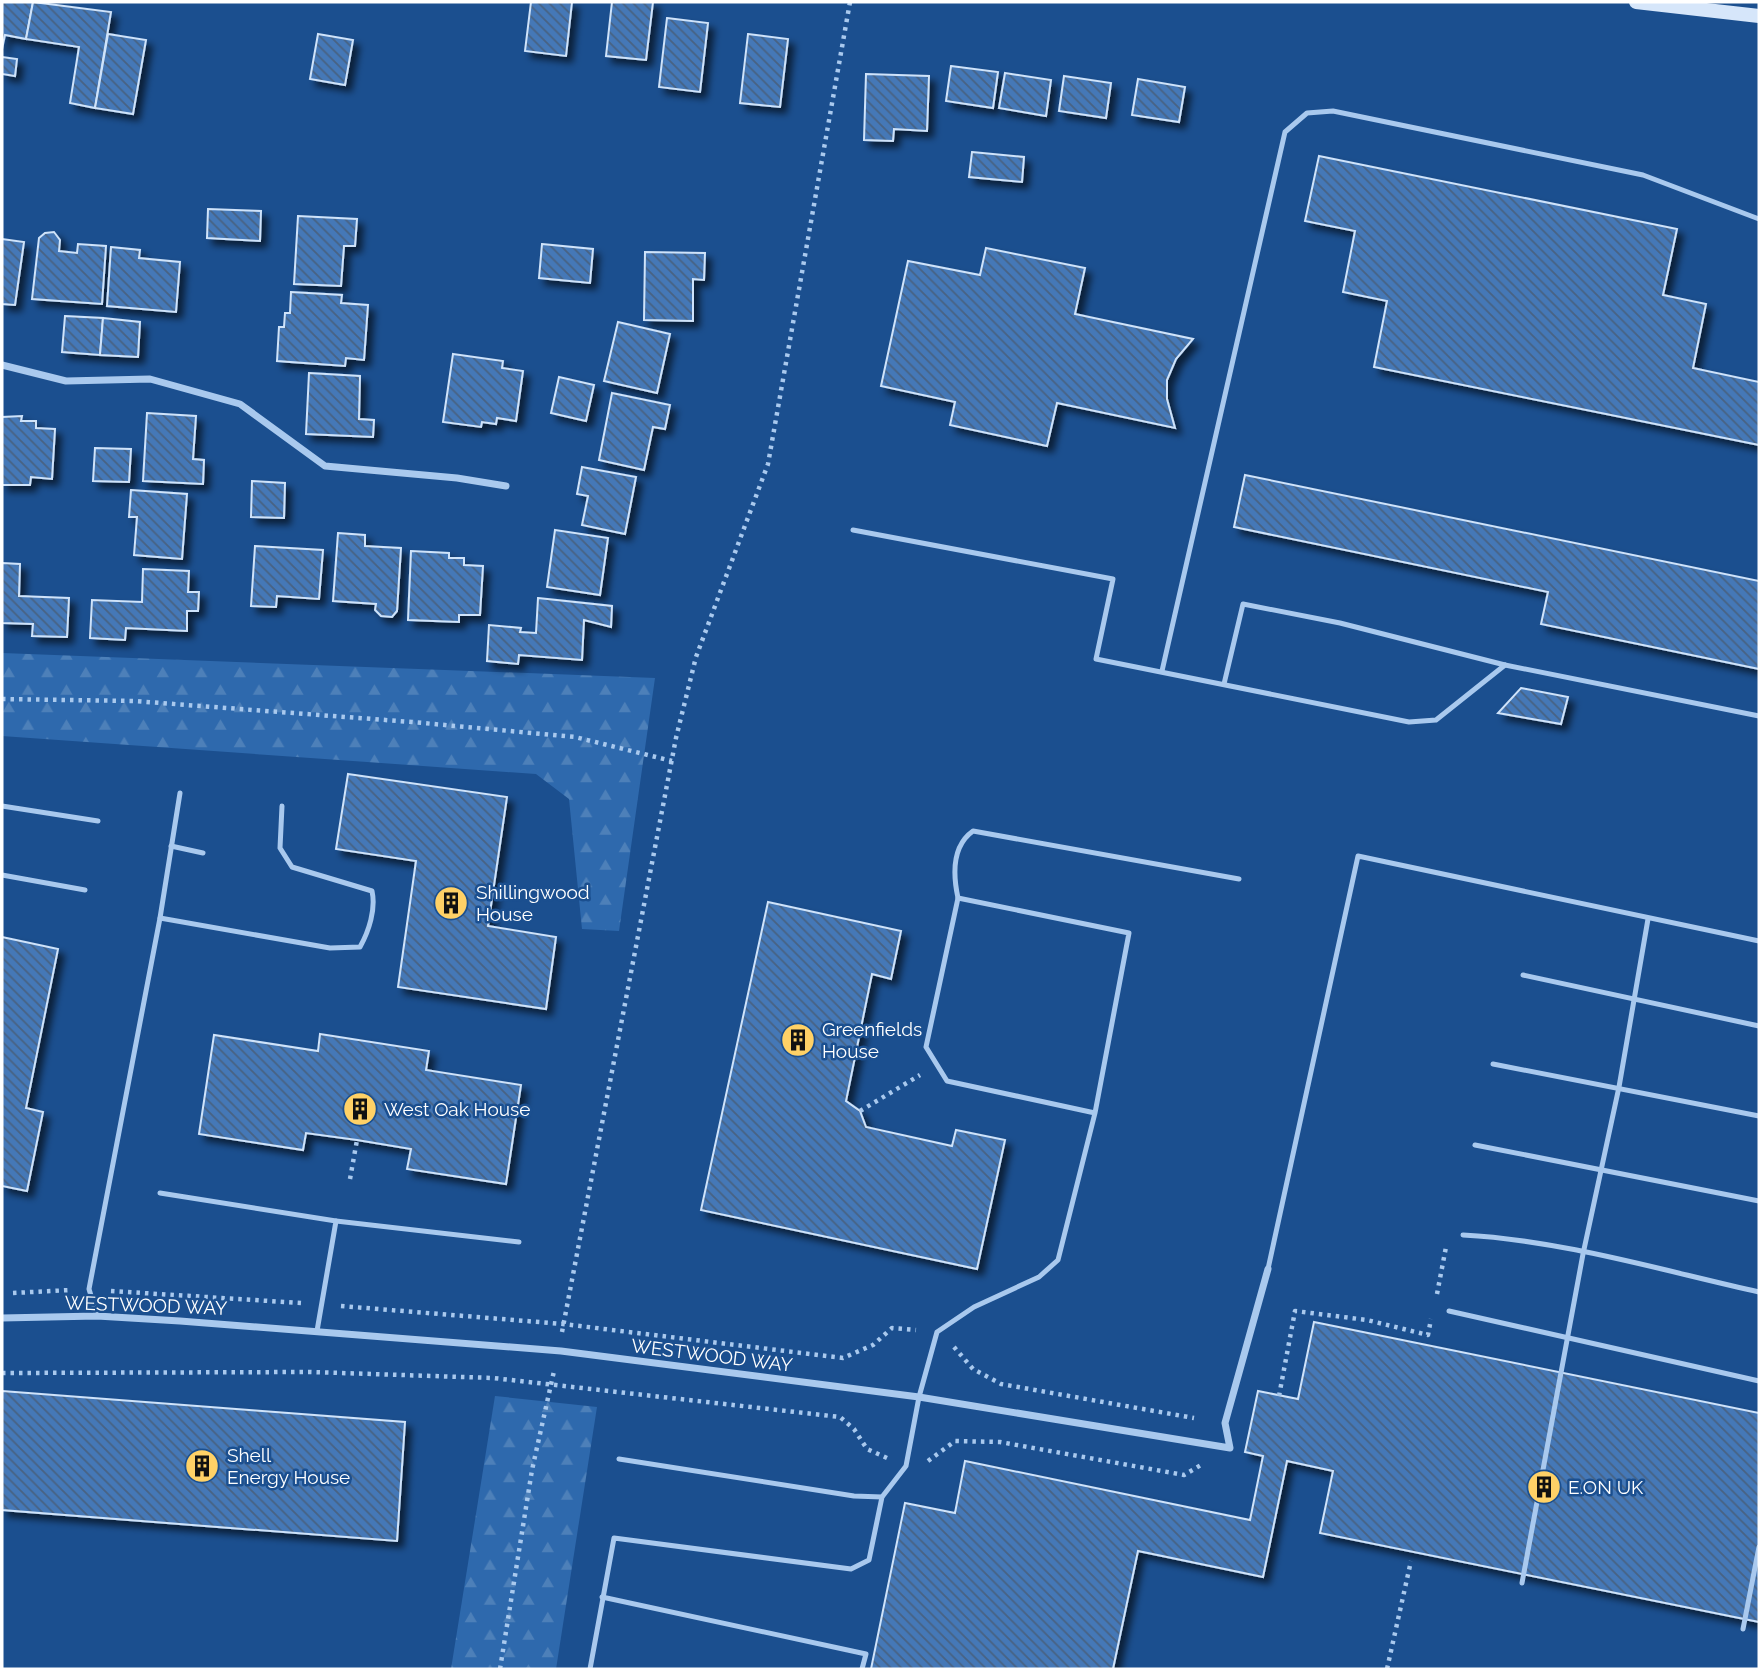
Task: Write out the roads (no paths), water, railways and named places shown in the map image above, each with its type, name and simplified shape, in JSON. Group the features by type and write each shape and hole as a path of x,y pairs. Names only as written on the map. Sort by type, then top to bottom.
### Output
{"street":[{"path":"1636,2 1759,16"},
{"path":"2,365 66,381 150,379 240,404 325,466 457,478 506,486"},
{"name":"WESTWOOD WAY","path":"2,1318 96,1317 317,1331 561,1351 919,1396 1230,1448 1225,1423 1268,1269"}],"lane":[{"path":"1162,671 1285,132 1307,114 1333,111 1643,175 1759,219"},
{"path":"853,530 1113,579 1096,659 1409,722 1436,720 1505,664"},
{"path":"1224,684 1242,604 1340,623 1505,664 1759,716"},
{"path":"96,1317 89,1289 160,918 180,793"},
{"path":"2,806 98,821"},
{"path":"160,918 330,948 360,947 370,920 374,901 372,891 292,867 280,848 282,806"},
{"path":"1095,1113 947,1082 926,1047 958,898 954,869 961,843 973,831 1239,879"},
{"path":"172,846 203,853"},
{"path":"1268,1269 1358,856 1759,941"},
{"path":"2,875 85,890"},
{"path":"590,1669 614,1538 851,1569 869,1560 882,1497 906,1466 919,1396 937,1332 974,1307 1039,1277 1058,1260 1095,1113 1129,933 958,898"},
{"path":"1522,1583 1583,1254 1619,1087 1648,919"},
{"path":"1523,975 1759,1026"},
{"path":"1493,1064 1759,1116"},
{"path":"1475,1145 1759,1201"},
{"path":"160,1193 336,1221 519,1242"},
{"path":"317,1331 336,1221"},
{"path":"1463,1235 1489,1236 1583,1254 1759,1292"},
{"path":"1449,1311 1759,1381"},
{"path":"620,1459 854,1496 882,1497"},
{"path":"1743,1629 1759,1547"},
{"path":"602,1597 866,1654 862,1669"}],"place":[{"name":"Shillingwood House","path":"451,903"},
{"name":"Greenfields House","path":"798,1040"},
{"name":"West Oak House","path":"360,1109"},
{"name":"Shell Energy House","path":"202,1466"},
{"name":"E.ON UK","path":"1544,1487"}]}
